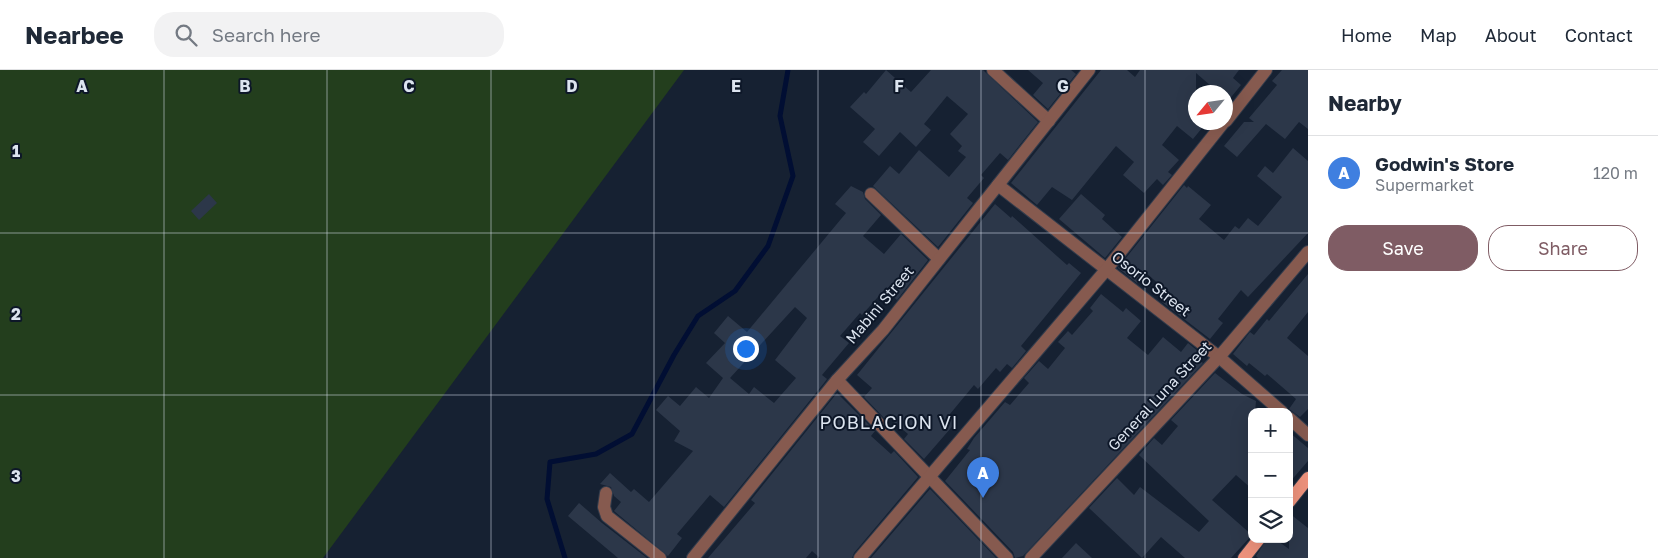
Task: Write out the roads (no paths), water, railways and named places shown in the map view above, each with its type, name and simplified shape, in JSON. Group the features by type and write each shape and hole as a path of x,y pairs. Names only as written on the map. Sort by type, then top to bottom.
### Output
{"main road":[{"path":"1292,498 1308,478"},
{"path":"1244,558 1256,543"}],"street":[{"path":"992,70 1049,121"},
{"name":"Mabini Street","path":"693,558 837,380 882,330 940,259 1089,70"},
{"path":"1233,112 1266,70"},
{"path":"860,558 1106,270 1219,130"},
{"name":"Osorio Street","path":"998,185 1220,357 1277,408"},
{"path":"871,194 940,259"},
{"name":"General Luna Street","path":"1031,558 1220,357 1308,252"},
{"path":"837,380 930,475 1007,558"},
{"path":"1293,422 1308,435"},
{"path":"606,492 604,507 607,516 660,558"}],"waterway":[{"path":"565,558 547,499 550,462 596,454 632,434 674,355 698,316 735,291 768,246 793,176 780,116 788,70"}],"place":[{"name":"Godwin's Store","path":"983,498"}],"district":[{"name":"POBLACION VI","path":"889,423"}]}
